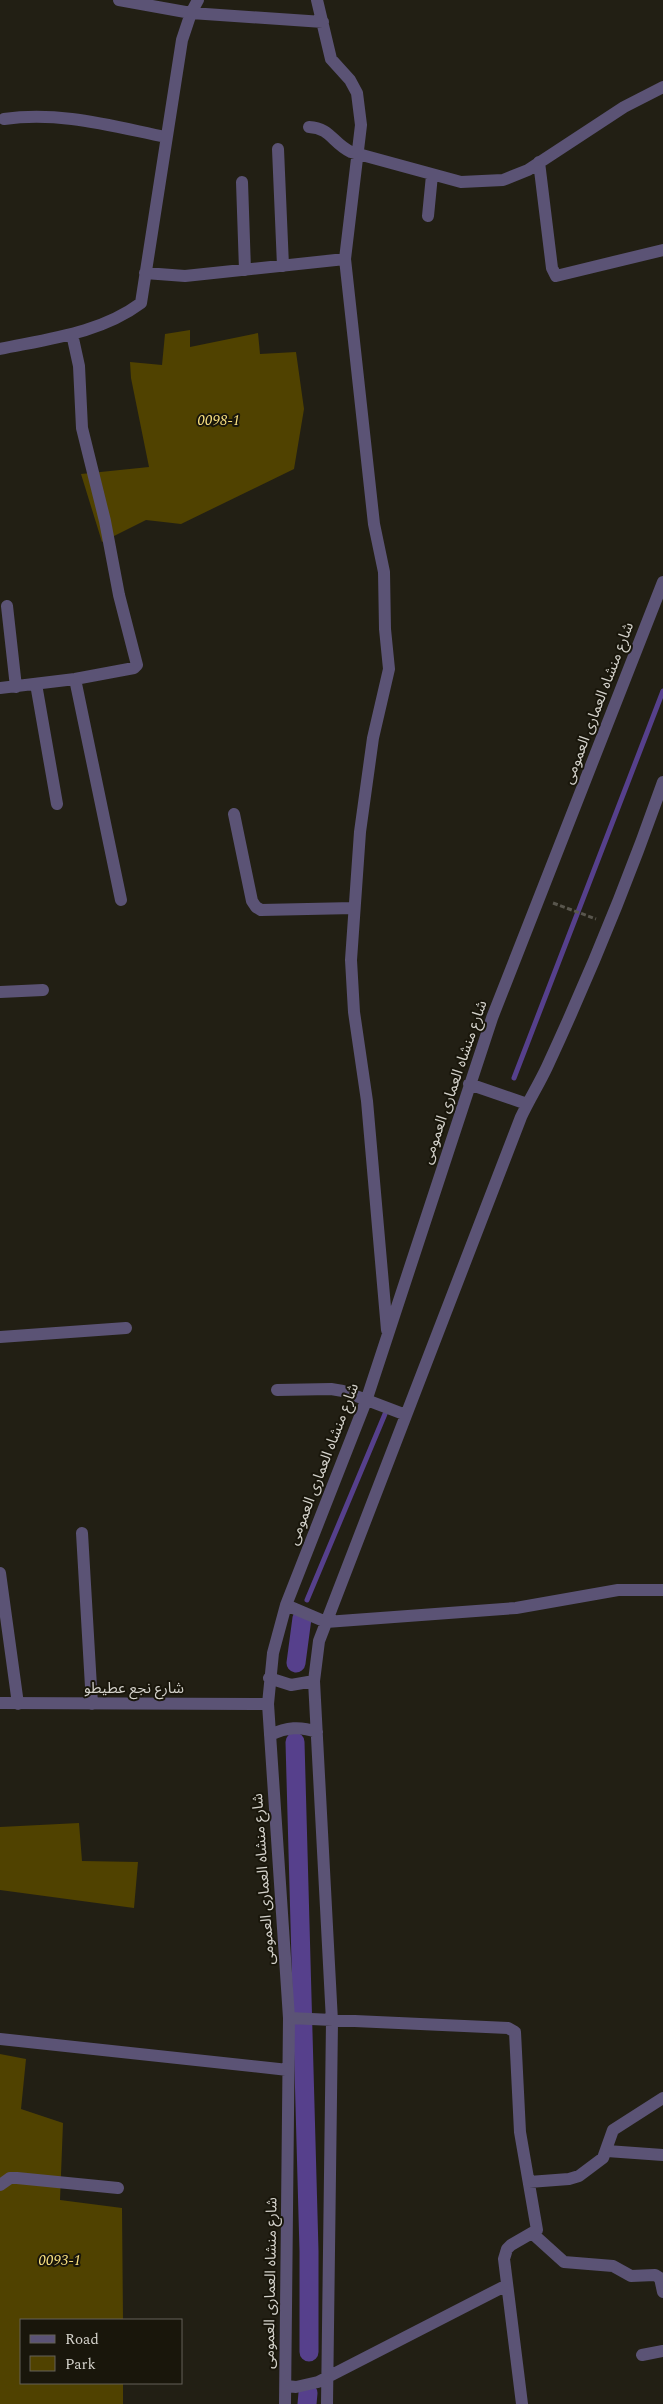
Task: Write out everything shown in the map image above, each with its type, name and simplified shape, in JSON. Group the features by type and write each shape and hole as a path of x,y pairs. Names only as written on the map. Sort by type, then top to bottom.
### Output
{"street":[{"path":"119,0 191,13 323,22"},
{"path":"0,349 72,334 114,319 141,303 182,40 191,13 198,0"},
{"path":"317,0 332,59 350,80 358,93 361,125 345,259 374,524 384,572 385,629 389,669 373,738 360,832 351,960 354,1012 367,1101 387,1337"},
{"path":"309,127 321,128 343,148 358,153 461,182 481,182 515,176 624,107 663,87"},
{"path":"4,119 30,115 56,116 166,137"},
{"path":"278,150 283,266"},
{"path":"538,162 552,268 556,276 663,250"},
{"path":"428,216 432,175"},
{"path":"242,182 245,270"},
{"path":"145,273 185,276 345,259"},
{"path":"0,688 74,679 134,668 138,665 120,596 105,521 82,428 79,366 72,334"},
{"name":"شارع منشاه العمارى العمومى","path":"285,2404 289,2018 268,1704 269,1678 276,1637 286,1605 366,1401 469,1084 516,953 663,582"},
{"path":"6,606 16,686"},
{"path":"74,679 121,900"},
{"path":"36,684 57,804"},
{"path":"327,2404 332,2021 314,1681 319,1641 527,1104 547,1067 634,863 663,782"},
{"path":"234,814 252,901 256,908 261,910 354,908"},
{"path":"0,992 43,990"},
{"path":"469,1084 527,1104"},
{"path":"0,1337 126,1328"},
{"path":"277,1390 331,1389 344,1391 406,1415"},
{"path":"82,1533 92,1704"},
{"path":"0,1573 18,1704"},
{"path":"286,1605 326,1622 516,1608 618,1590 663,1590"},
{"path":"269,1678 291,1685 314,1681"},
{"name":"شارع نجع عطيطو","path":"0,1703 268,1704"},
{"path":"270,1735 293,1727 317,1732"},
{"path":"289,2018 512,2030 516,2036 520,2132 537,2227 536,2232 507,2249 504,2259 522,2404"},
{"path":"0,2039 288,2070"},
{"path":"529,2182 572,2179 603,2158 613,2130 663,2098"},
{"path":"606,2151 663,2155"},
{"path":"0,2185 10,2178 17,2178 118,2188"},
{"path":"533,2234 564,2262 613,2266 631,2276 655,2275 660,2278 663,2292"},
{"path":"286,2386 307,2385 328,2378 507,2285"},
{"path":"642,2355 663,2351"}],"path":[{"path":"556,904 597,919"}],"green space":[{"name":"0098-1","path":"190,330 190,347 258,333 260,354 296,352 304,409 294,469 181,524 146,520 102,542 81,474 149,467 131,378 130,362 162,365 165,334"},
{"path":"79,1823 82,1861 138,1862 134,1908 0,1890 0,1827"},
{"name":"0093-1","path":"0,2054 26,2059 21,2109 63,2123 60,2200 122,2208 123,2319 20,2319 20,2384 123,2384 123,2404 0,2404"}],"waterway":[{"path":"514,1078 663,691"},
{"path":"307,1600 385,1414"},
{"path":"296,1663 302,1618"},
{"path":"295,1742 309,2251 309,2352"},
{"path":"307,2404 308,2393"}]}
